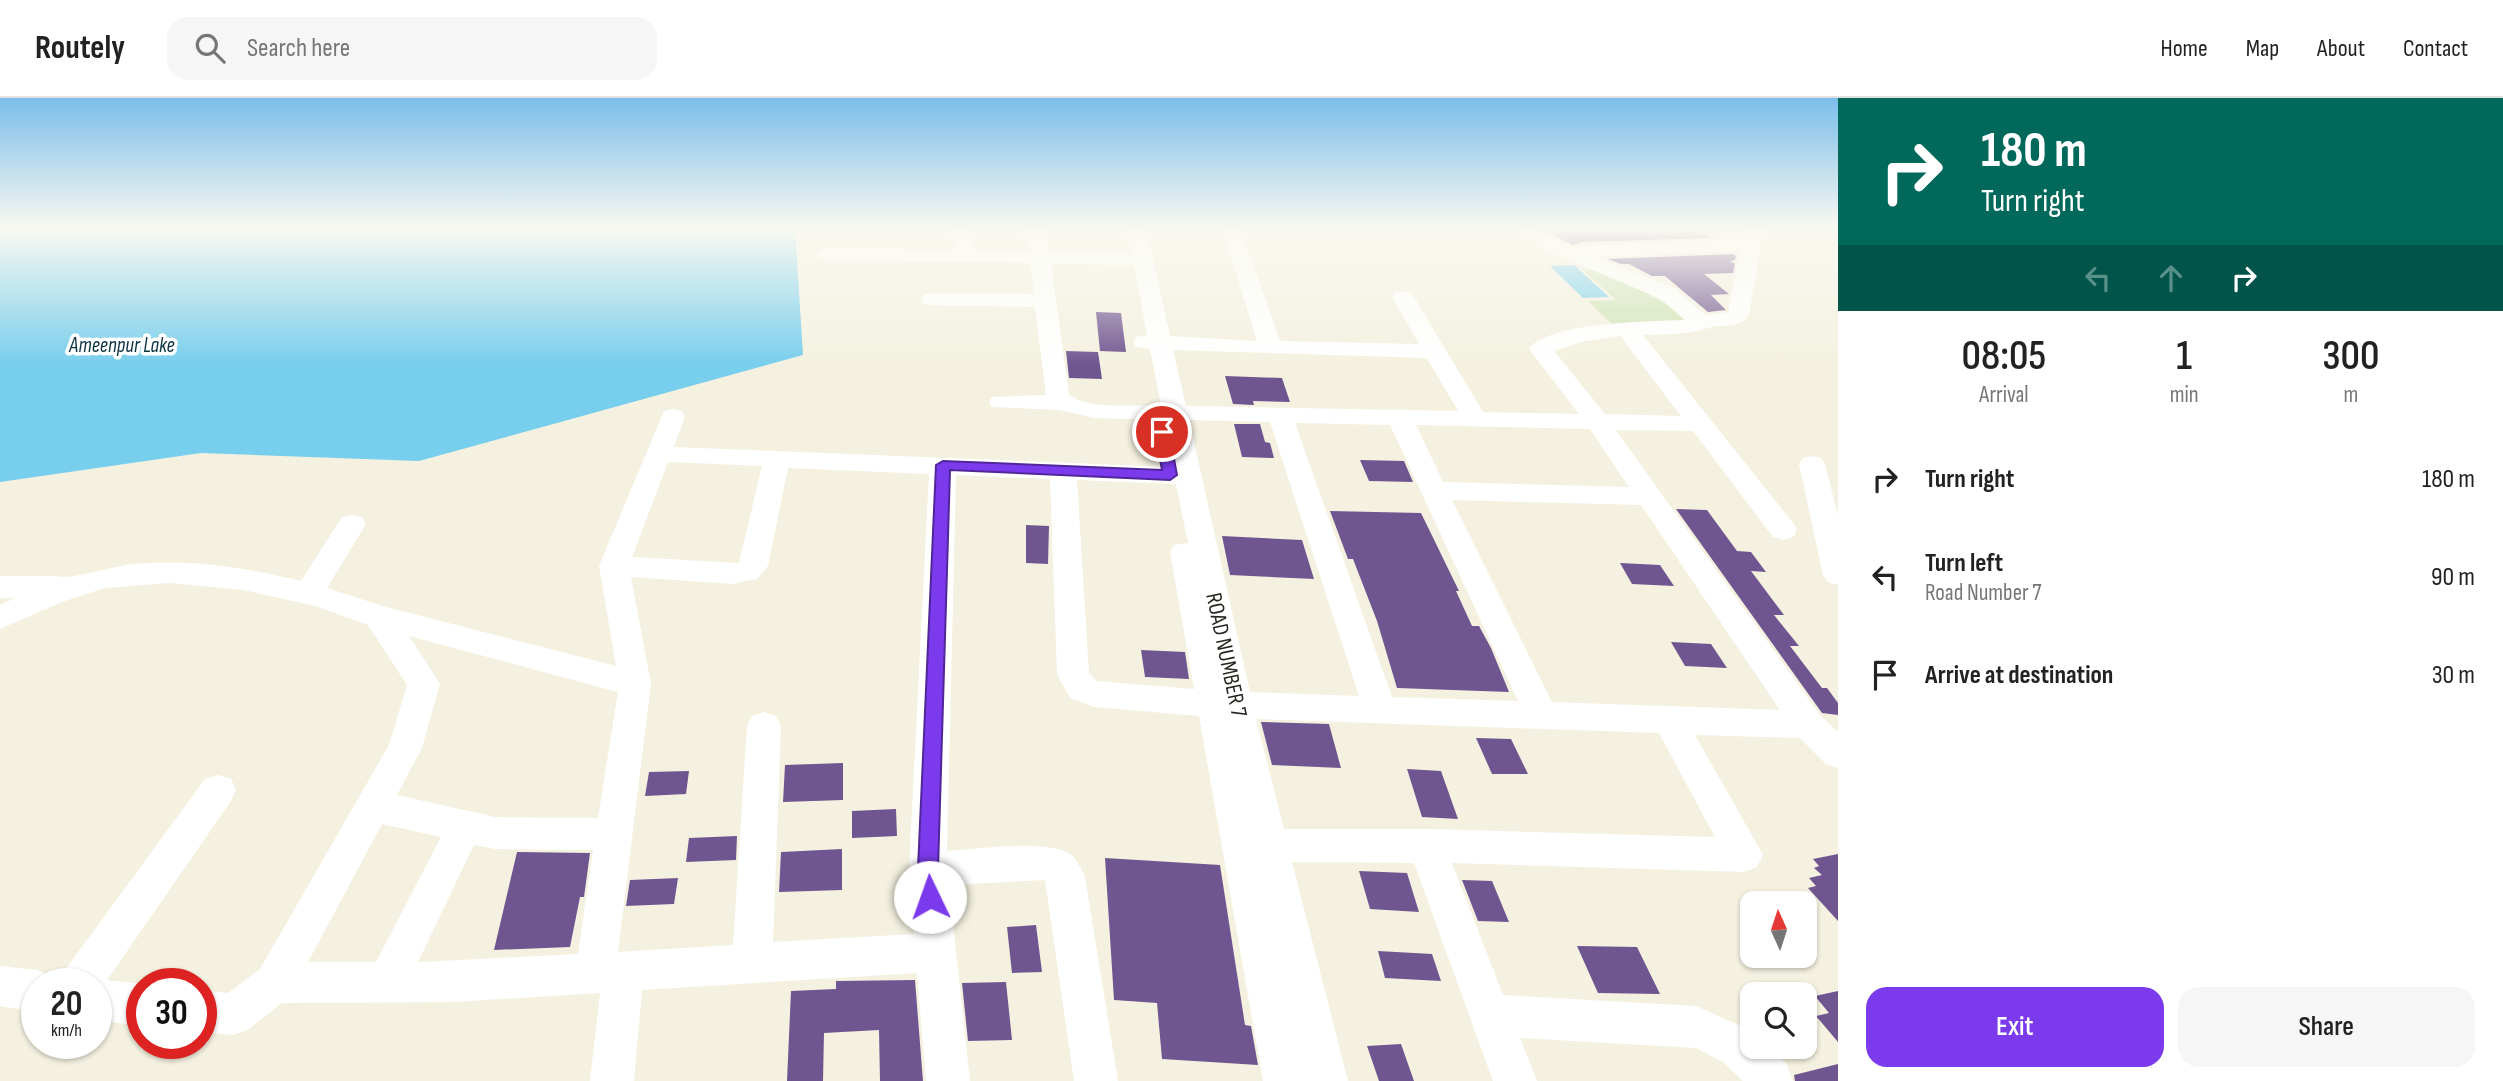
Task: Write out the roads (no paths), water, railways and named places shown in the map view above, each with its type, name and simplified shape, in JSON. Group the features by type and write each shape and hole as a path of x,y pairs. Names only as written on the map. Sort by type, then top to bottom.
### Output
{"street":[{"path":"1040,274 1057,394 1062,403"},
{"name":"ROAD NUMBER 7","path":"1138,274 1255,845 1326,1081"},
{"path":"1247,274 1271,348"},
{"path":"1622,274 1667,293 1700,322"},
{"path":"1747,274 1738,315 1733,319 1700,322 1695,327 1616,329 1555,342 1540,349 1597,421 1808,725 1838,754"},
{"path":"1403,297 1474,418"},
{"path":"932,299 1043,301"},
{"path":"1632,336 1783,530"},
{"path":"1152,342 1271,348 1434,351"},
{"path":"1001,402 1062,403 1096,411 1700,424"},
{"path":"1280,414 1380,709"},
{"path":"612,1081 609,972 614,834 635,684 614,566 673,416"},
{"path":"1399,417 1437,491 1541,715"},
{"path":"659,454 1180,475"},
{"path":"614,566 733,574 747,572 753,566 777,460"},
{"path":"943,465 928,869 947,1081"},
{"path":"1063,470 1073,674 1082,689 1094,694 1224,704 1808,725"},
{"path":"1822,477 1838,572"},
{"path":"1437,491 1649,496"},
{"path":"308,594 352,524"},
{"path":"0,618 70,587 107,578 148,573 239,579 343,601 379,617 635,684"},
{"path":"0,587 70,587"},
{"path":"217,1012 234,1014 275,984 405,748 424,684 379,617"},
{"path":"1255,845 1427,846 1745,855 1669,720"},
{"path":"752,964 764,726"},
{"path":"91,968 218,790"},
{"path":"374,806 495,832 614,834"},
{"path":"387,983 465,826"},
{"name":"ROAD NUMBER 7","path":"1255,845 1285,1081"},
{"path":"1427,846 1515,1081"},
{"path":"928,869 1049,863 1062,870 1066,877 1096,1081"},
{"path":"275,984 454,982 934,952"},
{"path":"0,986 21,989"},
{"path":"1490,1015 1696,1027 1725,1037 1754,1059 1771,1081"}],"water":[{"name":"Ameenpur Lake","path":"0,274 798,274 803,355 419,461 201,453 0,482"},
{"path":"1558,274 1584,274 1609,297 1583,298"}]}
